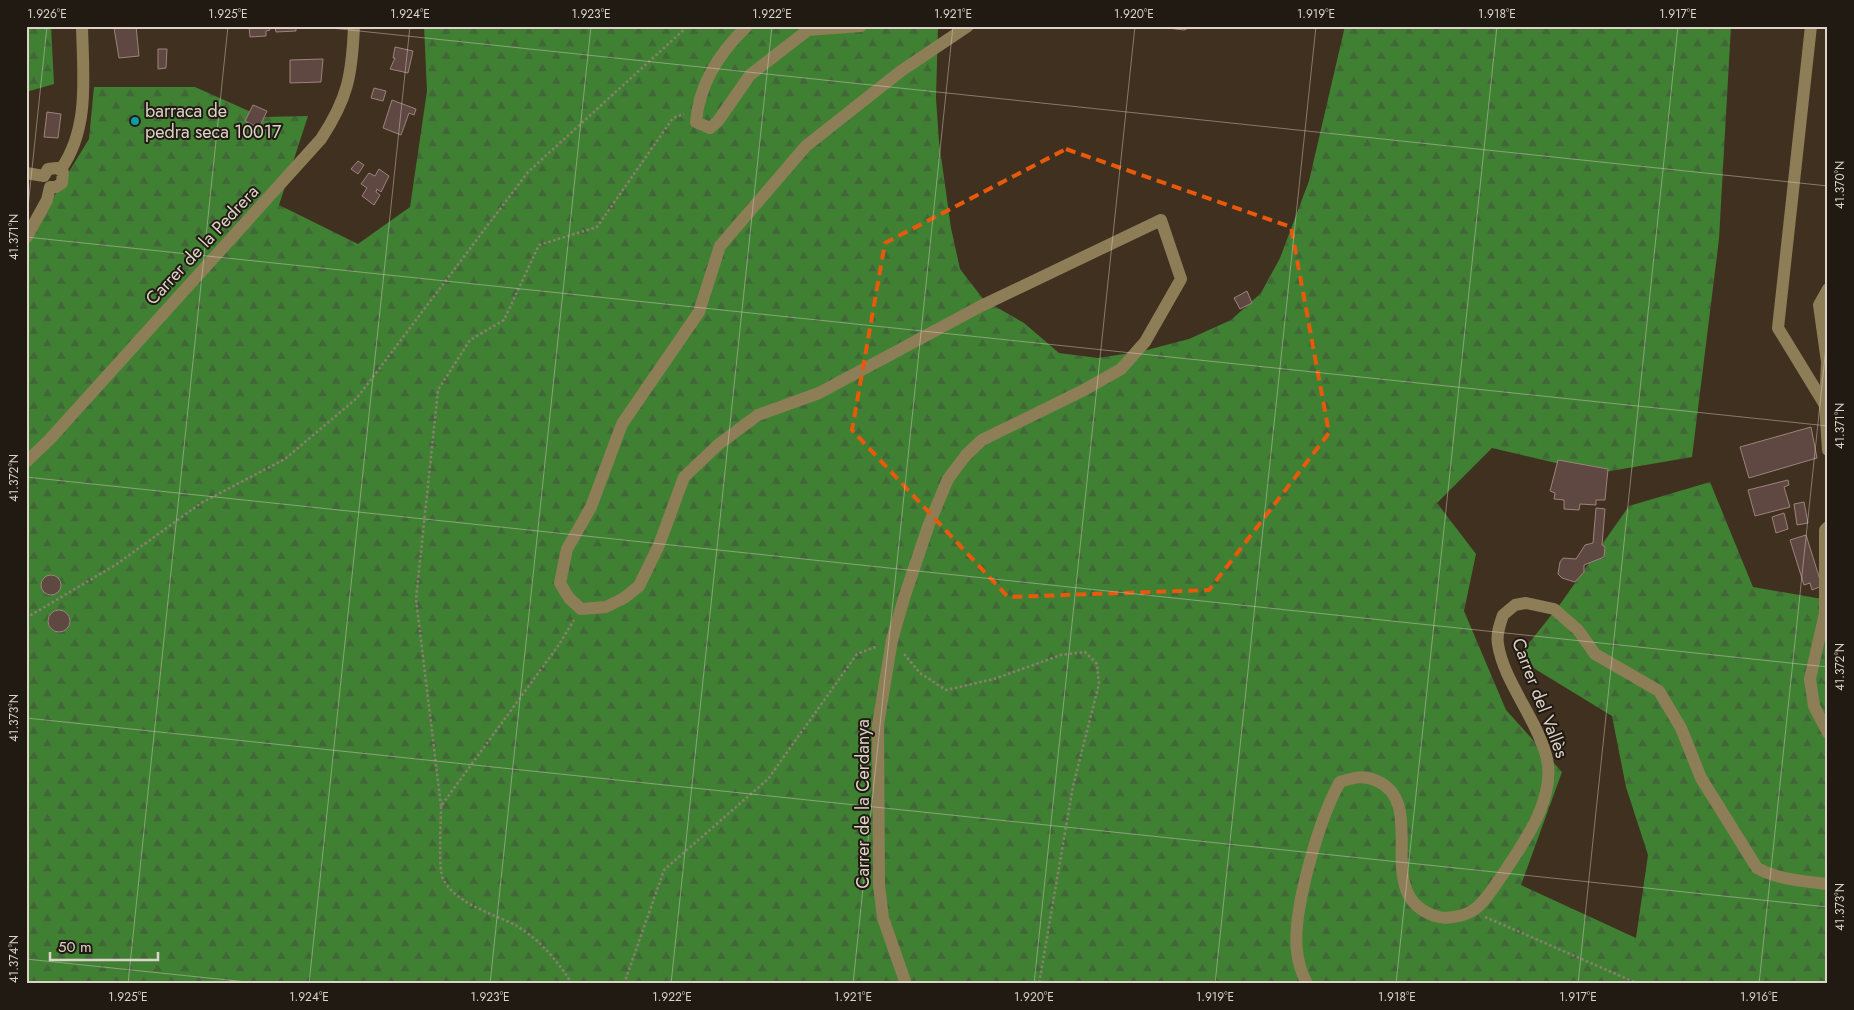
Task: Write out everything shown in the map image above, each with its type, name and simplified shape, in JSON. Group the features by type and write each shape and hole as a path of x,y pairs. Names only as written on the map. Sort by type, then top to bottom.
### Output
{"street":[{"path":"26,173 47,181 56,187 62,183 64,175 61,170 75,145 80,128 84,96 82,26"},
{"name":"Carrer de la Pedrera","path":"26,462 50,439 321,139 338,113 352,70 354,26"},
{"path":"746,26 729,43 701,92 696,122 710,128 718,121 750,75 808,30 861,26"},
{"path":"582,609 569,598 560,583 567,550 591,507 622,424 699,312 720,246 806,146 902,71 968,26"},
{"path":"1811,26 1778,328 1826,406"},
{"path":"26,238 38,220 47,200 47,181"},
{"name":"Carrer de la Cerdanya","path":"582,609 606,607 639,586 659,545 684,477 719,444 758,415 820,393 981,306 1161,220 1181,279 1145,342 1121,369 1084,390 982,440 966,455 948,478 904,598 892,640 878,725 879,885 883,918 906,984"},
{"path":"1828,289 1819,305 1827,362 1828,450"},
{"path":"1828,527 1825,530 1825,613 1810,679 1814,706 1828,733"},
{"name":"Carrer del Vallès","path":"1472,911 1489,894 1522,844 1539,811 1549,774 1547,756 1510,677 1498,643 1503,615 1515,606 1526,602 1554,609 1578,630 1595,654 1659,691 1681,728 1701,778 1757,868 1773,876 1828,884"},
{"path":"1307,984 1297,950 1299,916 1321,821 1340,782 1364,776 1385,784 1396,800 1402,826 1401,876 1411,900 1424,910 1440,917 1456,916 1472,911"}],"path":[{"path":"26,618 117,564 201,503 285,459 357,398 528,172 688,26"},
{"path":"572,984 542,945 517,927 459,896 443,878 441,806 416,599 438,390 470,340 504,320 539,245 596,228 673,118 698,109"},
{"path":"441,806 558,646 582,609"},
{"path":"624,984 664,870 768,779 857,654 892,640 920,673 946,690 994,679 1061,655 1085,652 1097,664 1099,684 1073,786 1039,984"},
{"path":"1472,911 1639,984"}],"highlighted area":[{"path":"1066,149 1291,227 1329,433 1209,590 1008,597 852,430 885,243"}],"green space":[{"path":"26,26 51,26 54,84 26,92"},
{"path":"424,26 938,26 936,98 939,142 951,228 960,269 984,300 1024,323 1059,353 1098,358 1143,351 1189,339 1231,320 1261,293 1280,258 1309,181 1345,26 1731,26 1719,239 1692,457 1599,473 1492,448 1437,503 1476,554 1464,611 1506,710 1562,772 1521,885 1636,938 1648,855 1626,787 1612,716 1517,658 1561,603 1629,506 1710,482 1753,587 1828,600 1828,984 26,984 26,242 89,139 94,87 195,87 262,117 308,116 279,205 358,244 410,207 427,91"}],"building":[{"path":"136,26 139,56 119,58 114,28"},
{"path":"249,26 296,26 296,31 276,32 275,27 269,28 270,30 266,31 266,36 250,37"},
{"path":"1151,26 1194,26 1184,30"},
{"path":"395,47 413,51 408,73 390,69 395,58 393,58"},
{"path":"158,49 167,49 166,68 158,69"},
{"path":"323,59 321,82 290,83 290,60"},
{"path":"374,88 386,91 383,101 371,98"},
{"path":"392,100 416,109 414,115 409,113 401,135 383,128"},
{"path":"253,105 267,111 259,128 245,121"},
{"path":"47,112 61,114 58,138 44,137"},
{"path":"358,161 364,165 358,174 351,169"},
{"path":"379,169 389,176 381,192 377,189 376,192 380,195 374,205 362,196 367,188 361,184 369,173 375,176"},
{"path":"1247,291 1252,303 1240,309 1234,298"},
{"path":"1811,427 1817,458 1749,478 1740,447"},
{"path":"1558,460 1608,469 1605,500 1596,500 1596,505 1580,504 1579,510 1564,509 1564,500 1554,499 1555,493 1550,491"},
{"path":"1788,480 1789,485 1784,487 1790,507 1755,516 1748,490"},
{"path":"1804,502 1808,523 1797,525 1794,504"},
{"path":"1596,508 1605,509 1602,545 1605,547 1604,557 1584,565 1584,572 1575,582 1562,578 1558,574 1560,562 1563,558 1576,559 1585,545 1593,543"},
{"path":"1784,513 1788,529 1776,533 1772,517"},
{"path":"1806,535 1822,586 1812,590 1810,583 1804,585 1790,540"},
{"path":"51,575 58,578 61,585 58,592 51,595 44,592 41,585 44,578"},
{"path":"59,610 67,613 70,621 67,629 59,632 51,629 48,621 51,613"}],"place":[{"name":"barraca de pedra seca 10017","path":"135,121"}]}
